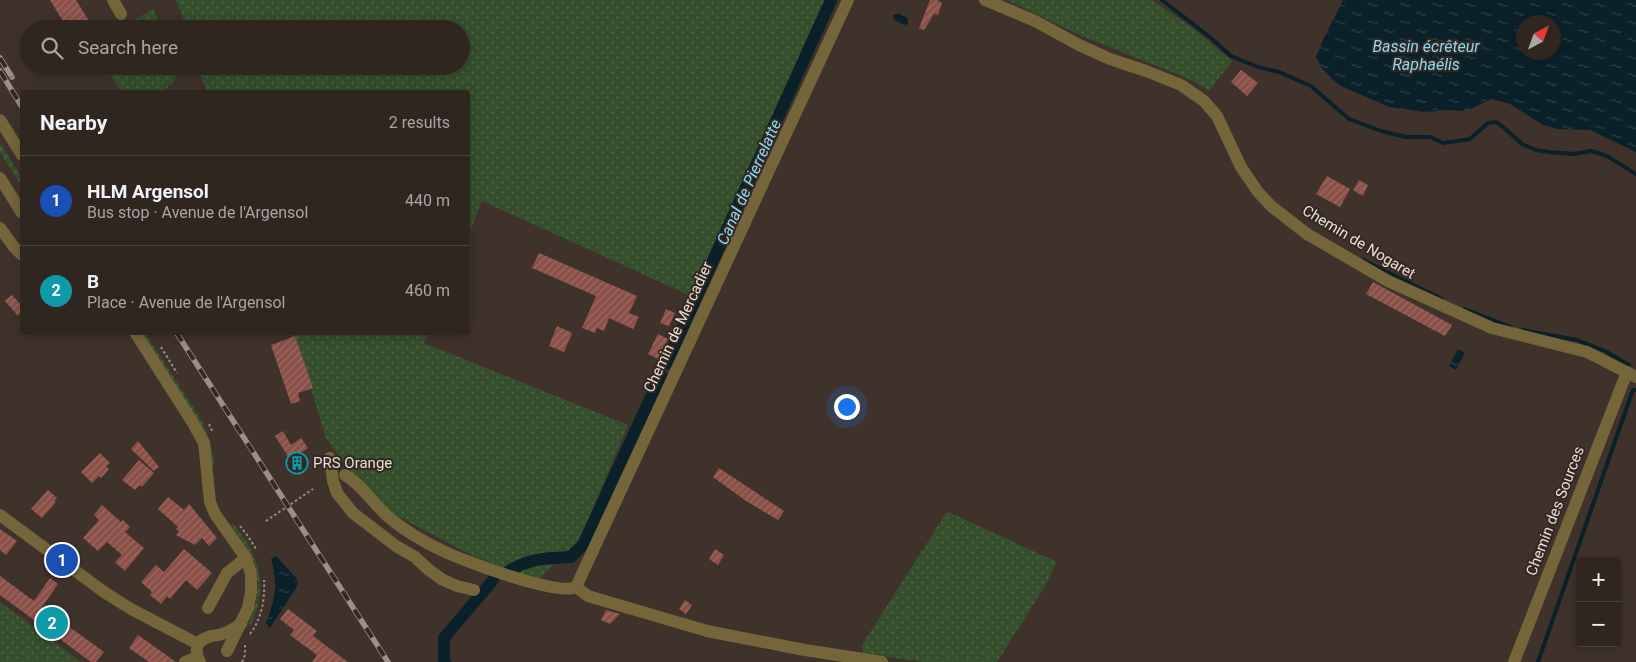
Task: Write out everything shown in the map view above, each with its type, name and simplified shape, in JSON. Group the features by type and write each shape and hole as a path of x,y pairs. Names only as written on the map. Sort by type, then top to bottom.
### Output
{"street":[{"path":"113,0 122,14"},
{"name":"Chemin de Mercadier","path":"576,586 848,0"},
{"name":"Chemin de Nogaret","path":"985,0 1035,21 1079,45 1110,59 1181,85 1204,101 1217,116 1246,173 1258,192 1271,206 1307,234 1388,281 1492,328 1587,352 1631,375"},
{"path":"0,120 20,152"},
{"path":"0,178 20,209"},
{"path":"0,228 20,253"},
{"path":"137,335 193,422 204,444 210,502 215,514 246,558 251,574 252,592 248,608 225,656"},
{"name":"Chemin des Sources","path":"1514,662 1631,375"},
{"path":"330,458 337,493 353,513 396,546 415,557 443,580 474,590"},
{"path":"345,475 356,481 374,504 392,520 441,550 482,567 543,586 564,589 576,586 588,596 685,626 805,650 882,662"},
{"path":"0,515 131,609 198,644"},
{"path":"208,608 228,573 246,558"},
{"path":"194,660 198,644 205,638 222,634 241,624"},
{"path":"214,636 222,640 225,656"}],"path":[{"path":"266,521 313,489"}],"green space":[{"path":"175,0 826,0 693,297 482,201 470,232 470,90 207,90 200,75 470,75 470,20 184,20"},
{"path":"1007,0 1152,0 1194,29 1232,61 1209,91 1194,81 1082,36"},
{"path":"153,9 158,20 134,20"},
{"path":"110,75 176,75 175,80 165,90 121,90"},
{"path":"0,143 20,175 20,184 0,152"},
{"path":"143,335 146,335 202,421 213,454 214,466 211,466"},
{"path":"295,335 427,335 424,343 628,425 580,539 537,581 471,555 392,513 347,468 326,438"},
{"path":"948,512 1057,562 1044,588 997,662 922,662 863,653 862,645"},
{"path":"233,523 249,547 258,571 259,597 251,625 248,623 257,596 258,583 256,571 246,548 230,524"},
{"path":"0,602 81,662 0,662"}],"water":[{"name":"Bassin écrêteur Raphaélis","path":"1343,0 1636,0 1636,152 1590,130 1557,129 1543,125 1510,104 1491,99 1471,109 1461,111 1425,112 1389,107 1341,86 1321,67 1316,57"},
{"path":"898,13 908,18 908,24 904,25 894,20 893,15"},
{"path":"1458,349 1465,353 1456,370 1449,366"},
{"path":"276,556 299,581 270,628 266,623 275,591 275,577 271,559"}],"building":[{"path":"50,0 76,0 88,20 62,20"},
{"path":"930,0 937,0 942,3 938,15 934,14 924,30 919,28"},
{"path":"1241,70 1258,83 1247,96 1231,82"},
{"path":"1327,176 1350,189 1340,207 1316,194"},
{"path":"1359,180 1368,185 1363,196 1353,190"},
{"path":"539,253 637,296 629,313 639,317 633,329 609,318 604,331 597,328 595,333 582,328 596,296 532,268"},
{"path":"1373,282 1452,325 1445,336 1366,294"},
{"path":"12,295 20,304 18,316 5,301"},
{"path":"666,309 675,313 669,326 660,323"},
{"path":"557,326 572,333 564,352 549,346"},
{"path":"658,334 668,339 658,359 648,354"},
{"path":"295,336 313,388 298,393 300,401 291,404 271,345"},
{"name":"PRS Orange","path":"283,431 291,445 301,438 308,448 298,455 306,467 298,472 275,436"},
{"path":"138,441 159,467 154,471 131,449"},
{"path":"100,453 110,463 106,466 109,469 101,478 99,476 92,483 81,472"},
{"path":"139,460 154,473 142,487 140,485 135,490 122,480"},
{"path":"719,468 784,511 778,520 746,501 713,477"},
{"path":"48,490 57,498 54,501 56,502 42,518 31,509"},
{"path":"168,497 184,510 189,504 217,538 209,546 202,538 195,545 176,535 179,532 176,529 178,527 158,509"},
{"path":"102,505 121,522 123,520 130,527 125,532 144,548 125,571 115,562 122,555 107,542 98,551 83,538 99,520 94,515"},
{"path":"0,529 17,541 6,555 0,550"},
{"path":"184,549 212,573 197,590 186,580 170,599 167,596 161,604 150,595 152,592 141,582 156,565 164,572"},
{"path":"715,549 724,555 718,565 709,559"},
{"path":"0,576 34,601 50,578 58,584 42,607 104,652 96,662 91,662 0,595"},
{"path":"685,600 692,605 686,614 679,609"},
{"path":"288,609 317,631 313,636 348,662 312,662 317,655 290,635 294,630 280,619"},
{"path":"606,610 620,614 610,624 601,620"},
{"path":"138,635 176,662 149,662 129,648"}],"waterway":[{"name":"Canal de Pierrelatte","path":"666,364 831,0"},
{"path":"1162,0 1231,56 1258,67 1279,72 1311,86 1349,119 1381,131 1406,137 1430,137 1443,143 1470,139 1488,123 1496,122 1522,144 1536,150 1573,154 1591,151 1607,156 1636,174"},
{"path":"1363,260 1442,299"},
{"path":"1464,309 1511,327"},
{"path":"1523,330 1577,340 1605,351 1629,365"},
{"name":"Canal de Pierrelatte","path":"509,571 532,561 546,558 571,557 583,545 661,375"},
{"path":"1538,662 1629,401 1633,390 1636,390"},
{"name":"Canal de Pierrelatte","path":"445,662 444,638 493,580"}],"railway":[{"path":"0,58 12,77"},
{"path":"0,71 20,104"},
{"path":"178,335 388,662"}],"place":[{"name":"PRS Orange","path":"297,463"},
{"name":"HLM Argensol","path":"62,560"},
{"name":"B","path":"52,623"}]}
